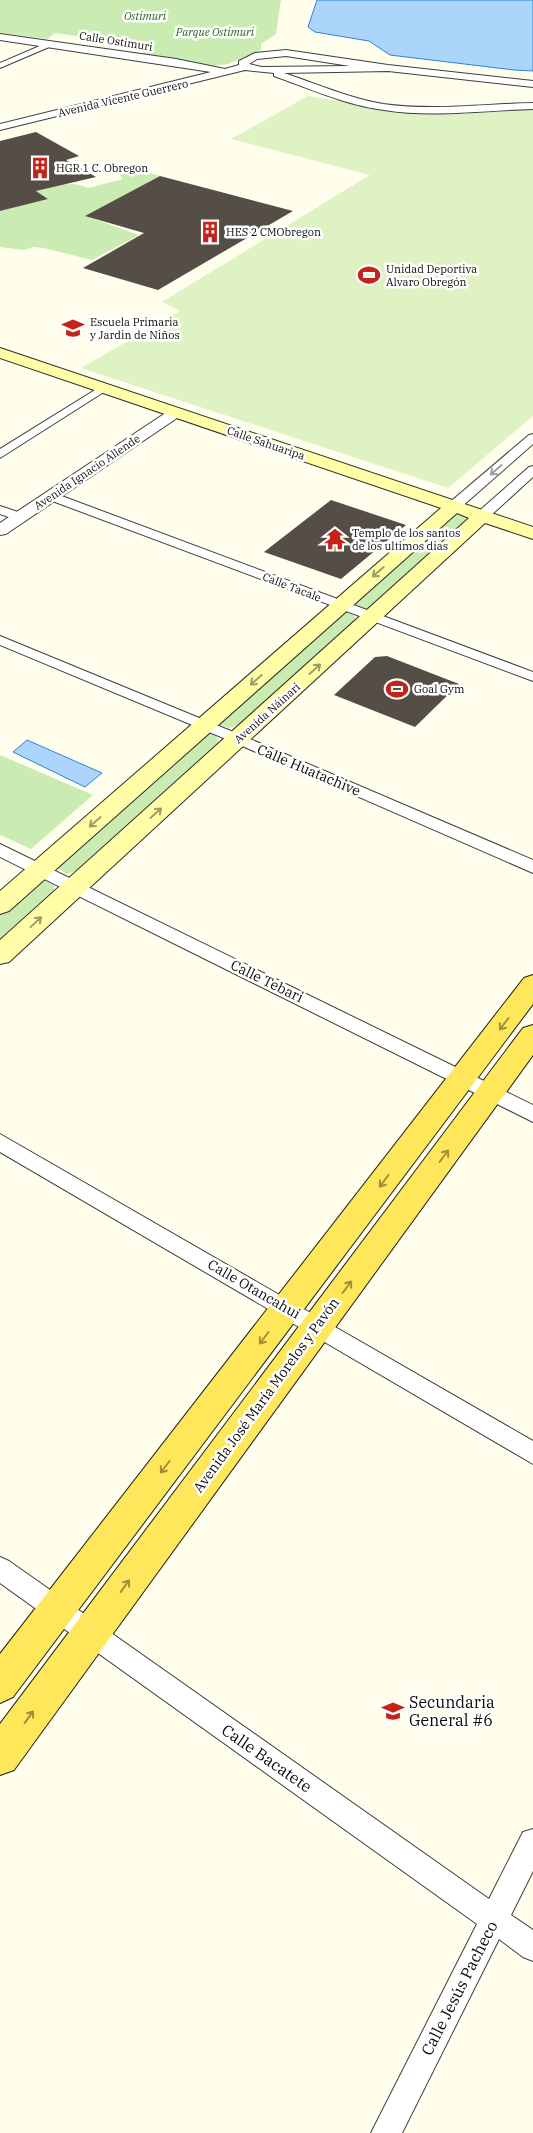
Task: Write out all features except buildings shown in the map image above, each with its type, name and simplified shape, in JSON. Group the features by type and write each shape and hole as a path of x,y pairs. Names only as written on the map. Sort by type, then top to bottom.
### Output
{"main road":[{"name":"Calle Sahuaripa","path":"0,352 533,533"},
{"path":"0,906 454,506"},
{"name":"Avenida Náinari","path":"0,955 483,515"},
{"name":"Avenida José María Morelos y Pavón","path":"0,1756 317,1326 477,1086 533,985"},
{"name":"Avenida José María Morelos y Pavón","path":"0,1684 287,1308 477,1086 533,1035"}],"street":[{"name":"Calle Ostimuri","path":"0,37 176,62 227,73"},
{"path":"0,66 52,44"},
{"name":"Avenida Vicente Guerrero","path":"245,68 245,61 255,56 273,53 292,54 388,68 533,84"},
{"path":"283,68 297,62 297,58 292,54"},
{"name":"Avenida Vicente Guerrero","path":"0,127 245,68 267,70 283,68 388,68"},
{"path":"267,70 348,99 384,107 434,110 533,106"},
{"path":"0,454 103,388"},
{"name":"Avenida Ignacio Allende","path":"0,530 175,412"},
{"path":"454,506 533,438"},
{"name":"Avenida Náinari","path":"483,515 533,470"},
{"name":"Calle Tacale","path":"51,496 533,677"},
{"path":"0,510 19,517"},
{"name":"Calle Huatachive","path":"0,640 238,739 533,868"},
{"name":"Calle Tebari","path":"0,850 533,1114"},
{"name":"Calle Otancahui","path":"0,1142 533,1453"},
{"name":"Calle Bacatete","path":"0,1569 533,1947"},
{"name":"Calle Jesús Pacheco","path":"386,2133 533,1842"}],"green space":[{"name":"Parque Ostimuri","path":"0,0 281,0 276,34 261,44 261,50 228,64 213,66 141,55 147,46 55,33 47,39 0,33"},
{"name":"Unidad Deportiva Alvaro Obregón","path":"308,96 402,112 450,115 533,109 533,416 448,488 81,368 180,311 162,302 370,175 231,139"},
{"path":"124,165 160,176 86,216 139,235 92,260 44,248 33,247 24,250 0,247 0,211 48,199 36,191 69,184 82,185 88,188 123,179 120,176"},
{"path":"457,511 471,518 376,606 364,609 354,605 353,600"},
{"path":"347,612 354,615 356,621 243,725 229,728 219,724 341,613"},
{"path":"204,734 211,734 217,737 219,745 83,869 67,874 57,868"},
{"path":"0,755 93,795 31,849 0,835"},
{"path":"46,881 54,885 54,894 0,947 0,913 39,882"}],"water":[{"path":"317,0 533,0 533,71 390,55 369,41 315,32 308,27"},
{"path":"27,740 102,773 85,787 13,752"}],"place":[{"name":"HGR 1 C. Obregon","path":"40,168"},
{"name":"HES 2 CMObregon","path":"210,232"},
{"name":"Unidad Deportiva Alvaro Obregón","path":"369,275"},
{"name":"Escuela Primaria y Jardin de Niños","path":"73,328"},
{"name":"Templo de los santos de los ultimos dias","path":"335,539"},
{"name":"Goal Gym","path":"397,689"},
{"name":"Secundaria General #6","path":"393,1711"}],"park label":[{"name":"Ostimuri","path":"145,16"}]}
